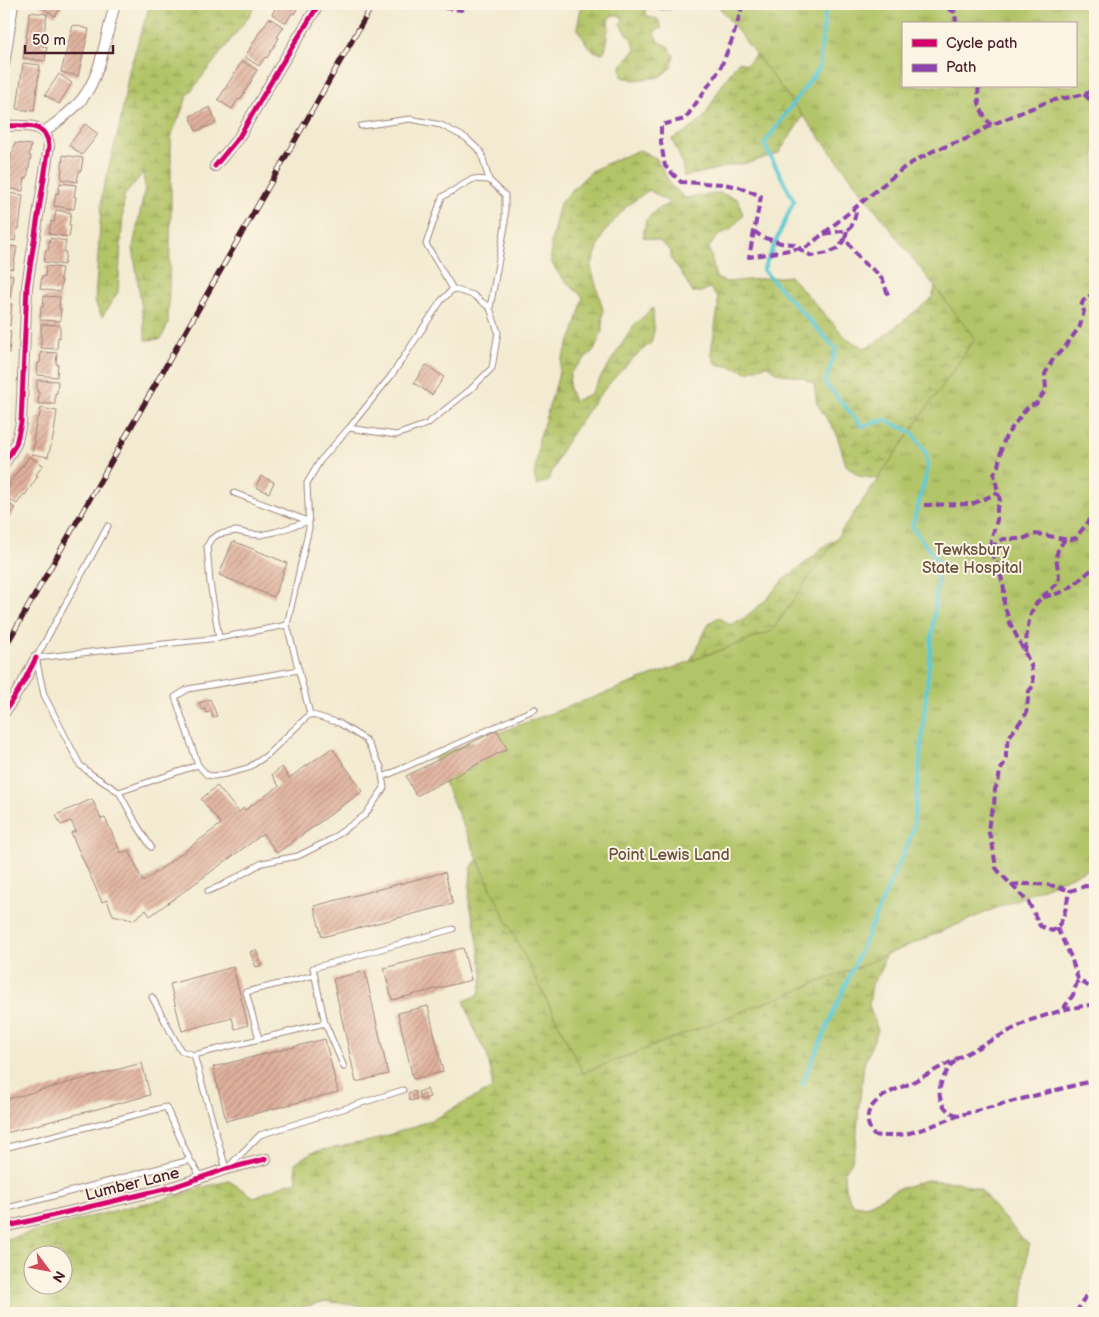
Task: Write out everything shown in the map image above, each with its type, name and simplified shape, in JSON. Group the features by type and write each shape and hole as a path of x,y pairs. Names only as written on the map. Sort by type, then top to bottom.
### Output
{"street":[{"path":"4,66 13,4"},
{"path":"44,132 72,110 82,100 89,88 98,67 115,4"},
{"path":"215,166 239,137 277,71 320,4"},
{"path":"4,126 39,128 44,132 49,146 28,281 21,423 16,444 4,464"},
{"path":"4,713 36,658"},
{"name":"Lumber Lane","path":"4,1228 173,1187 226,1169 266,1159"}],"lane":[{"path":"350,428 396,435 428,424 471,389 492,368 498,332 490,308 505,226 505,195 488,180 481,152 466,138 441,125 410,119 361,126"},
{"path":"488,180 473,179 442,197 426,244 454,290 473,295 490,308"},
{"path":"310,714 287,625 309,528 307,483 320,461 350,428 391,376 441,301 454,290"},
{"path":"234,493 309,521"},
{"path":"219,638 206,546 211,539 220,534 236,531 249,534 275,532 309,521"},
{"path":"108,526 36,658 44,695 80,764 91,774 119,792 137,825 152,847"},
{"path":"36,658 219,638 287,625"},
{"path":"299,670 188,689 174,697 198,765 207,775 214,776 248,768 266,756 310,714"},
{"path":"382,777 535,710"},
{"path":"208,892 262,863 298,856 330,840 365,815 384,788 382,767 366,740 339,722 310,714"},
{"path":"119,792 198,765"},
{"path":"344,1067 325,1023 313,968 453,929"},
{"path":"259,1039 246,992 315,976"},
{"path":"152,997 181,1051 194,1055 325,1023"},
{"path":"194,1055 226,1169 260,1135 403,1090"},
{"path":"4,1148 166,1107 190,1160 202,1178"},
{"path":"4,1208 190,1160"}],"green space":[{"path":"150,4 256,4 250,15 188,95 171,137 168,324 161,339 146,340 133,247 145,188 143,173 124,196 118,292 102,317 95,302 102,194 120,125 129,71"},
{"path":"582,4 652,4 645,11 648,17 658,19 662,28 654,31 657,40 669,47 674,55 672,67 659,77 635,80 622,77 621,65 635,52 634,43 620,24 624,19 612,15 608,20 609,29 606,34 607,42 603,53 593,51 578,31"},
{"path":"654,4 686,4 660,10"},
{"path":"717,4 1095,4 1095,866 858,967 583,1073 493,893 433,757 772,631 975,339"},
{"path":"767,43 817,95 779,153 752,162 684,177 682,162 672,139 686,132 703,119 722,85 738,62 747,64"},
{"name":"Point Lewis Land","path":"640,150 656,158 671,185 685,198 720,193 738,199 743,215 731,229 719,235 709,247 716,278 726,282 790,276 848,340 865,348 878,341 932,298 946,251 1008,173 893,921 881,971 872,984 869,1006 878,1030 864,1064 856,1145 851,1163 844,1173 845,1188 851,1203 865,1206 896,1190 925,1180 958,1182 981,1190 998,1212 1029,1245 1022,1313 375,1313 360,1306 326,1301 283,1313 4,1313 4,1243 6,1239 162,1200 229,1181 254,1197 297,1181 295,1163 312,1152 370,1141 410,1128 436,1118 492,1088 492,1076 487,1054 477,1036 464,1001 479,995 483,974 469,901 471,868 500,828 690,662 709,623 719,617 730,625 744,618 766,600 783,580 824,546 849,531 892,481 859,476 846,465 836,432 817,404 814,384 803,378 778,373 767,365 748,372 716,364 711,353 718,297 709,288 701,292 692,292 671,259 671,251 659,241 643,237 646,220 657,209 670,203 649,190 627,206 603,234 591,267 603,310 602,331 595,349 570,373 569,389 574,401 590,394 634,325 653,308 654,331 651,343 612,380 577,426 559,456 548,481 537,485 534,475 539,439 557,381 561,361 573,334 583,297 561,277 551,262 551,242 560,203 593,170"}],"building":[{"path":"37,4 64,4 55,16"},
{"path":"278,4 300,4 286,23 272,14"},
{"path":"30,12 47,14 42,46 47,47 45,61 23,58"},
{"path":"269,18 284,27 267,58 265,57 259,66 245,57"},
{"path":"73,25 89,29 78,76 61,72"},
{"path":"242,61 257,70 240,100 238,99 232,109 218,100"},
{"path":"23,63 40,65 34,111 17,109"},
{"path":"59,74 72,83 59,104 45,95"},
{"path":"210,107 216,123 196,131 190,116"},
{"path":"85,124 98,134 82,155 69,145"},
{"path":"15,143 31,145 29,156 31,156 23,191 7,188"},
{"path":"63,155 83,158 77,182 61,179"},
{"path":"60,183 76,185 74,209 54,206"},
{"path":"7,193 23,195 19,229 17,229 15,241 4,239 4,204"},
{"path":"56,210 71,213 69,237 49,234 51,221 54,222"},
{"path":"50,238 66,241 64,265 44,262"},
{"path":"4,245 17,247 13,269 4,268"},
{"path":"46,266 62,268 60,292 40,289 42,276 45,277"},
{"path":"4,274 13,275 10,298 4,297"},
{"path":"44,296 60,297 60,321 40,320"},
{"path":"4,303 12,304 10,326 4,325"},
{"path":"41,324 60,325 60,338 58,337 57,349 41,348"},
{"path":"4,331 11,331 9,353 4,353"},
{"path":"41,352 57,353 57,377 37,375"},
{"path":"4,358 6,358 7,370 6,392 4,392"},
{"path":"426,365 444,377 432,395 414,383"},
{"path":"37,380 58,381 55,404 38,404"},
{"path":"41,408 57,411 48,457 32,454 37,418 39,418"},
{"path":"29,456 43,465 36,475 38,476 17,504 4,496 9,484"},
{"path":"261,476 274,482 269,493 256,487"},
{"path":"4,500 15,508 4,528"},
{"path":"233,541 287,563 274,597 219,575"},
{"path":"210,699 217,716 213,718 211,711 206,713 205,709 202,710 199,703"},
{"path":"497,730 507,749 416,796 406,776"},
{"path":"332,748 363,791 277,853 263,834 150,916 146,910 133,920 113,915 107,900 102,902 71,833 76,831 71,821 61,825 56,815 92,799 101,819 105,818 121,853 129,850 143,882 221,824 201,799 217,786 239,812 244,808 245,810 279,786 272,775 282,767 289,778"},
{"path":"445,872 453,904 322,937 314,906"},
{"path":"463,948 471,980 392,1000 384,968"},
{"path":"256,950 262,965 256,967 250,952"},
{"path":"233,967 248,1025 235,1029 232,1018 182,1031 170,984"},
{"path":"365,971 388,1074 356,1082 333,979"},
{"path":"428,1006 443,1072 413,1079 398,1013"},
{"path":"325,1039 338,1092 226,1121 213,1067"},
{"path":"142,1063 150,1095 6,1133 4,1100"},
{"path":"427,1089 430,1097 420,1100 418,1092"},
{"path":"415,1091 417,1099 410,1101 408,1093"}],"waterway":[{"path":"802,1084 913,831 939,563 912,527 928,469 926,453 913,433 886,420 862,426 825,383 836,349 763,270 794,201 764,144 819,68 826,4"}],"railway":[{"path":"4,649 373,4"}],"marked path":[{"path":"441,4 437,7 462,10 471,4"},
{"path":"743,4 732,40 720,69 685,119 661,125 661,143 665,166 681,182 723,184 739,187 761,196 749,257 807,247 906,166 933,151 966,139 991,125 1049,101 1095,91"},
{"path":"937,4 955,12 956,22"},
{"path":"979,88 980,107 991,125"},
{"path":"1084,94 1095,105"},
{"path":"824,234 848,229 853,222 857,206"},
{"path":"754,231 762,237 781,243 793,244 812,256 828,253 839,248 845,238"},
{"path":"847,231 845,238 861,261 883,280 889,298"},
{"path":"1095,292 1083,301 1081,307 1084,311 1080,326 1065,347 1053,359 1045,374 1046,390 1036,404 1029,406 1022,414 1006,436 994,474 1000,501 990,548 999,568 1004,589 1004,603 1009,621 1031,665 1034,685 1029,691 1026,714 1009,737 1006,760 1000,771 995,789 994,806 990,816 988,831 992,841 996,868 1029,903 1040,926 1052,931 1057,928 1063,919 1070,891 1085,886 1095,887"},
{"path":"924,505 972,504 998,493"},
{"path":"990,548 1003,539 1023,539 1034,534 1068,540 1076,538 1095,513"},
{"path":"1042,597 1058,583 1059,576 1056,557 1065,539"},
{"path":"1025,652 1029,623 1033,608 1037,602 1042,598 1068,589 1095,567"},
{"path":"1011,885 1041,884 1070,891"},
{"path":"1057,928 1071,957 1078,979 1095,991"},
{"path":"1063,1009 1073,995 1078,979"},
{"path":"960,1115 918,1131 885,1136 874,1135 869,1125 868,1116 870,1109 883,1096 1028,1021 1066,1009 1095,1004"},
{"path":"955,1061 944,1076 940,1087 940,1099 950,1112 957,1115 1095,1080"},
{"path":"1076,1313 1085,1297 1095,1287"}],"cycle path":[{"path":"215,166 239,137 319,4"},
{"path":"4,126 26,126 39,129 44,132 49,146 27,286 21,423 16,444 4,464"},
{"path":"4,713 36,658"},
{"path":"4,1227 173,1187 226,1169 266,1159"}],"park label":[{"name":"Tewksbury State Hospital","path":"972,558"}]}
